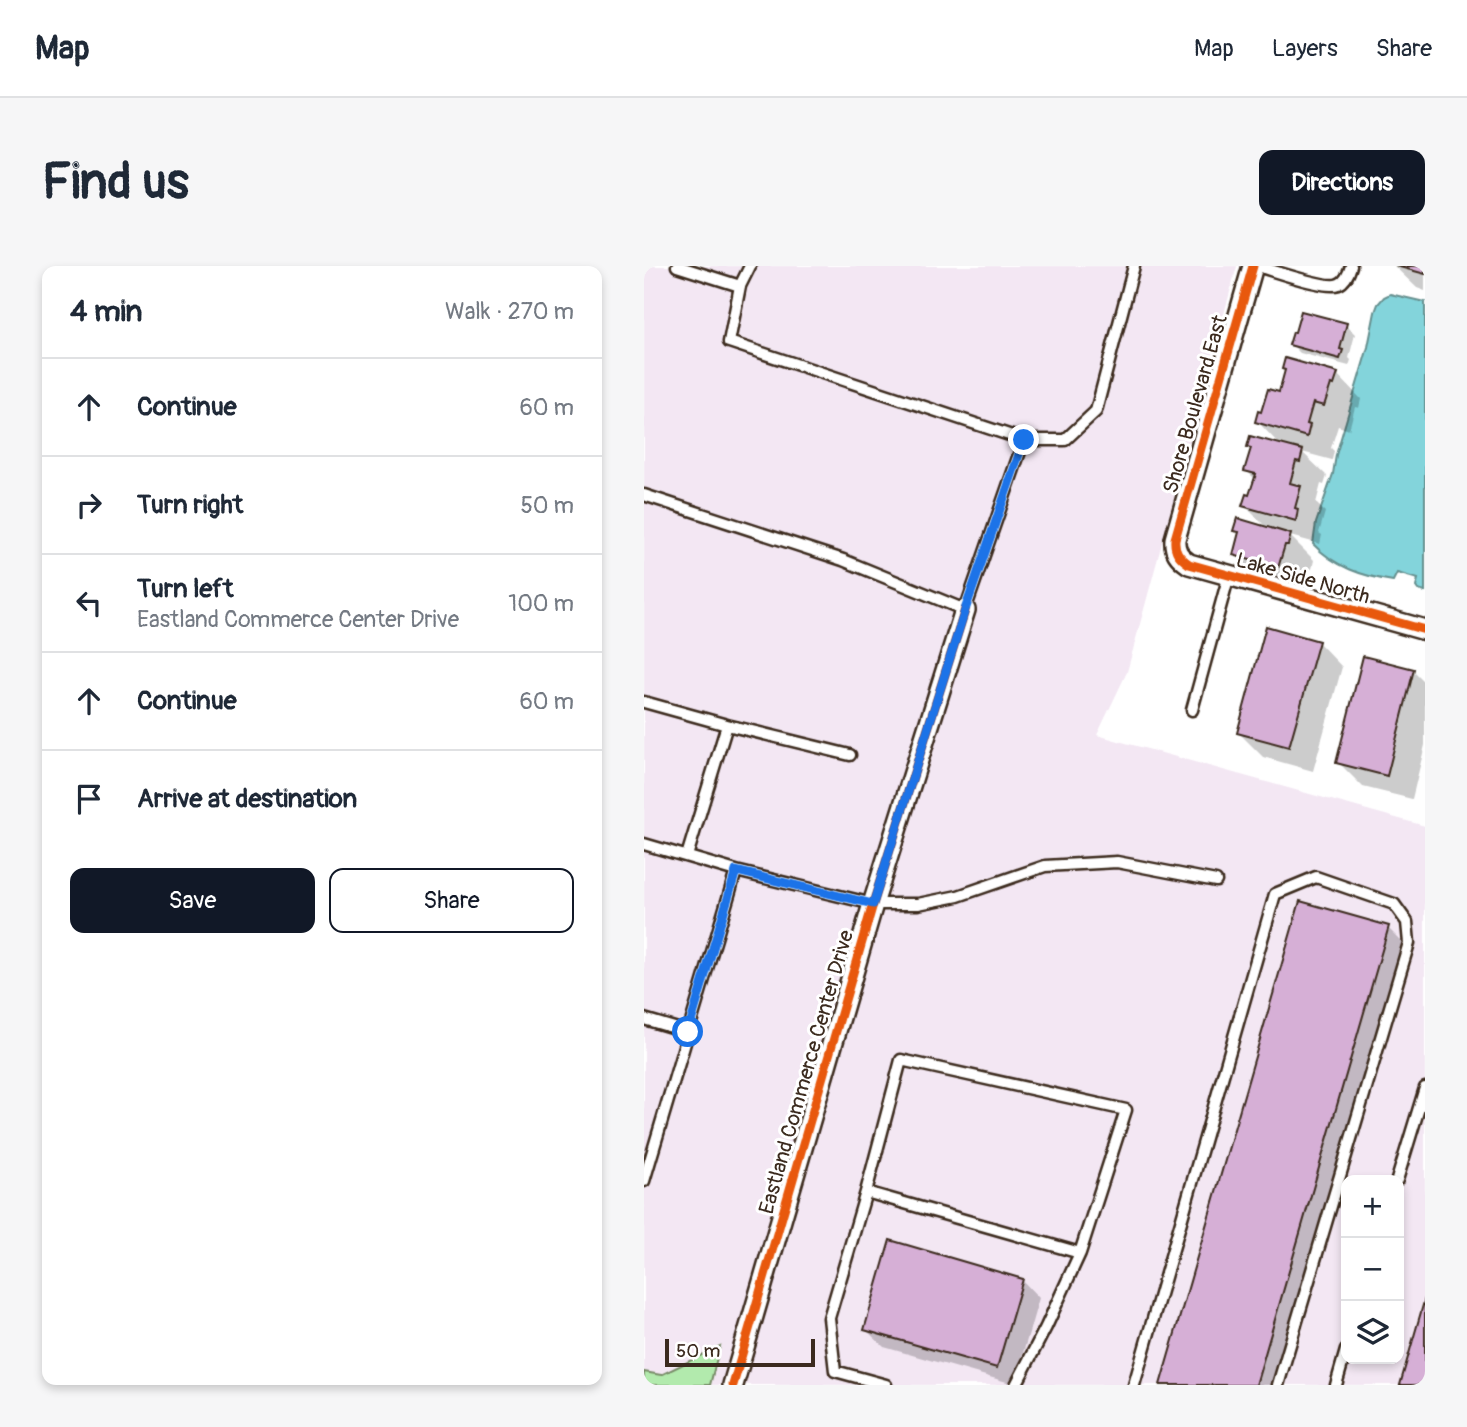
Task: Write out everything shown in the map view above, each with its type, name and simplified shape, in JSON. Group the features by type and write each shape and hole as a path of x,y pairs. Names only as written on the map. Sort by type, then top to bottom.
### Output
{"street":[{"name":"Shore Boulevard East","path":"1176,552 1175,538 1255,266"},
{"name":"Lake Side North","path":"1176,552 1189,564 1425,631"},
{"name":"Eastland Commerce Center Drive","path":"733,1385 873,904 965,610"}],"lane":[{"path":"677,266 740,286"},
{"path":"750,266 740,286 729,342 1024,440 1065,440 1096,411 1134,266"},
{"path":"1255,266 1327,286 1340,284 1348,275 1351,266"},
{"path":"644,495 843,560 965,610 1024,440"},
{"path":"1192,710 1228,575"},
{"path":"644,702 850,755"},
{"path":"687,856 726,725"},
{"path":"644,844 736,871 873,904 918,904 958,896 1045,866 1117,862 1216,881"},
{"path":"644,1181 736,871"},
{"path":"1134,1385 1275,894 1316,877 1394,904 1407,922 1409,943 1278,1385"},
{"path":"644,1018 688,1032"},
{"path":"886,1385 835,1371 830,1318 901,1060 1125,1110 1080,1253 1016,1385"},
{"path":"1399,1175 1425,1088"},
{"path":"866,1192 1080,1253"},
{"path":"1336,1385 1342,1364"}],"shaded area":[{"path":"644,266 1237,266 1127,672 1097,735 1425,826 1425,1385 710,1385 720,1346 660,1375 644,1372"}],"green space":[{"path":"720,1346 710,1385 644,1385 644,1372 661,1375"}],"water":[{"path":"1390,294 1425,302 1425,592 1416,587 1418,579 1397,573 1393,581 1360,573 1330,559 1313,544 1316,523 1333,474 1375,312 1378,304"}],"building":[{"path":"1396,266 1425,266 1425,274"},
{"path":"1301,311 1347,323 1340,359 1289,345"},
{"path":"1285,358 1338,373 1334,385 1331,384 1324,406 1313,403 1307,424 1310,425 1307,437 1255,422 1268,389 1279,392"},
{"path":"1250,436 1303,450 1300,462 1296,461 1290,483 1301,486 1295,508 1298,509 1296,521 1242,506 1256,474 1244,471 1251,448 1247,447"},
{"path":"1237,518 1291,534 1278,568 1233,555 1239,532 1233,531"},
{"path":"1266,626 1319,641 1289,747 1237,733"},
{"path":"1363,656 1414,669 1387,776 1336,763"},
{"path":"1300,901 1389,926 1256,1385 1160,1385"},
{"path":"890,1240 1023,1279 997,1368 864,1330"},
{"path":"1425,1298 1425,1385 1400,1385"}],"cycle path":[{"path":"1253,266 1175,539 1176,550 1189,564 1425,630"},
{"path":"733,1385 873,904 965,610"}],"route":[{"path":"688,1032 736,871 873,904 965,610 1024,440"}]}
